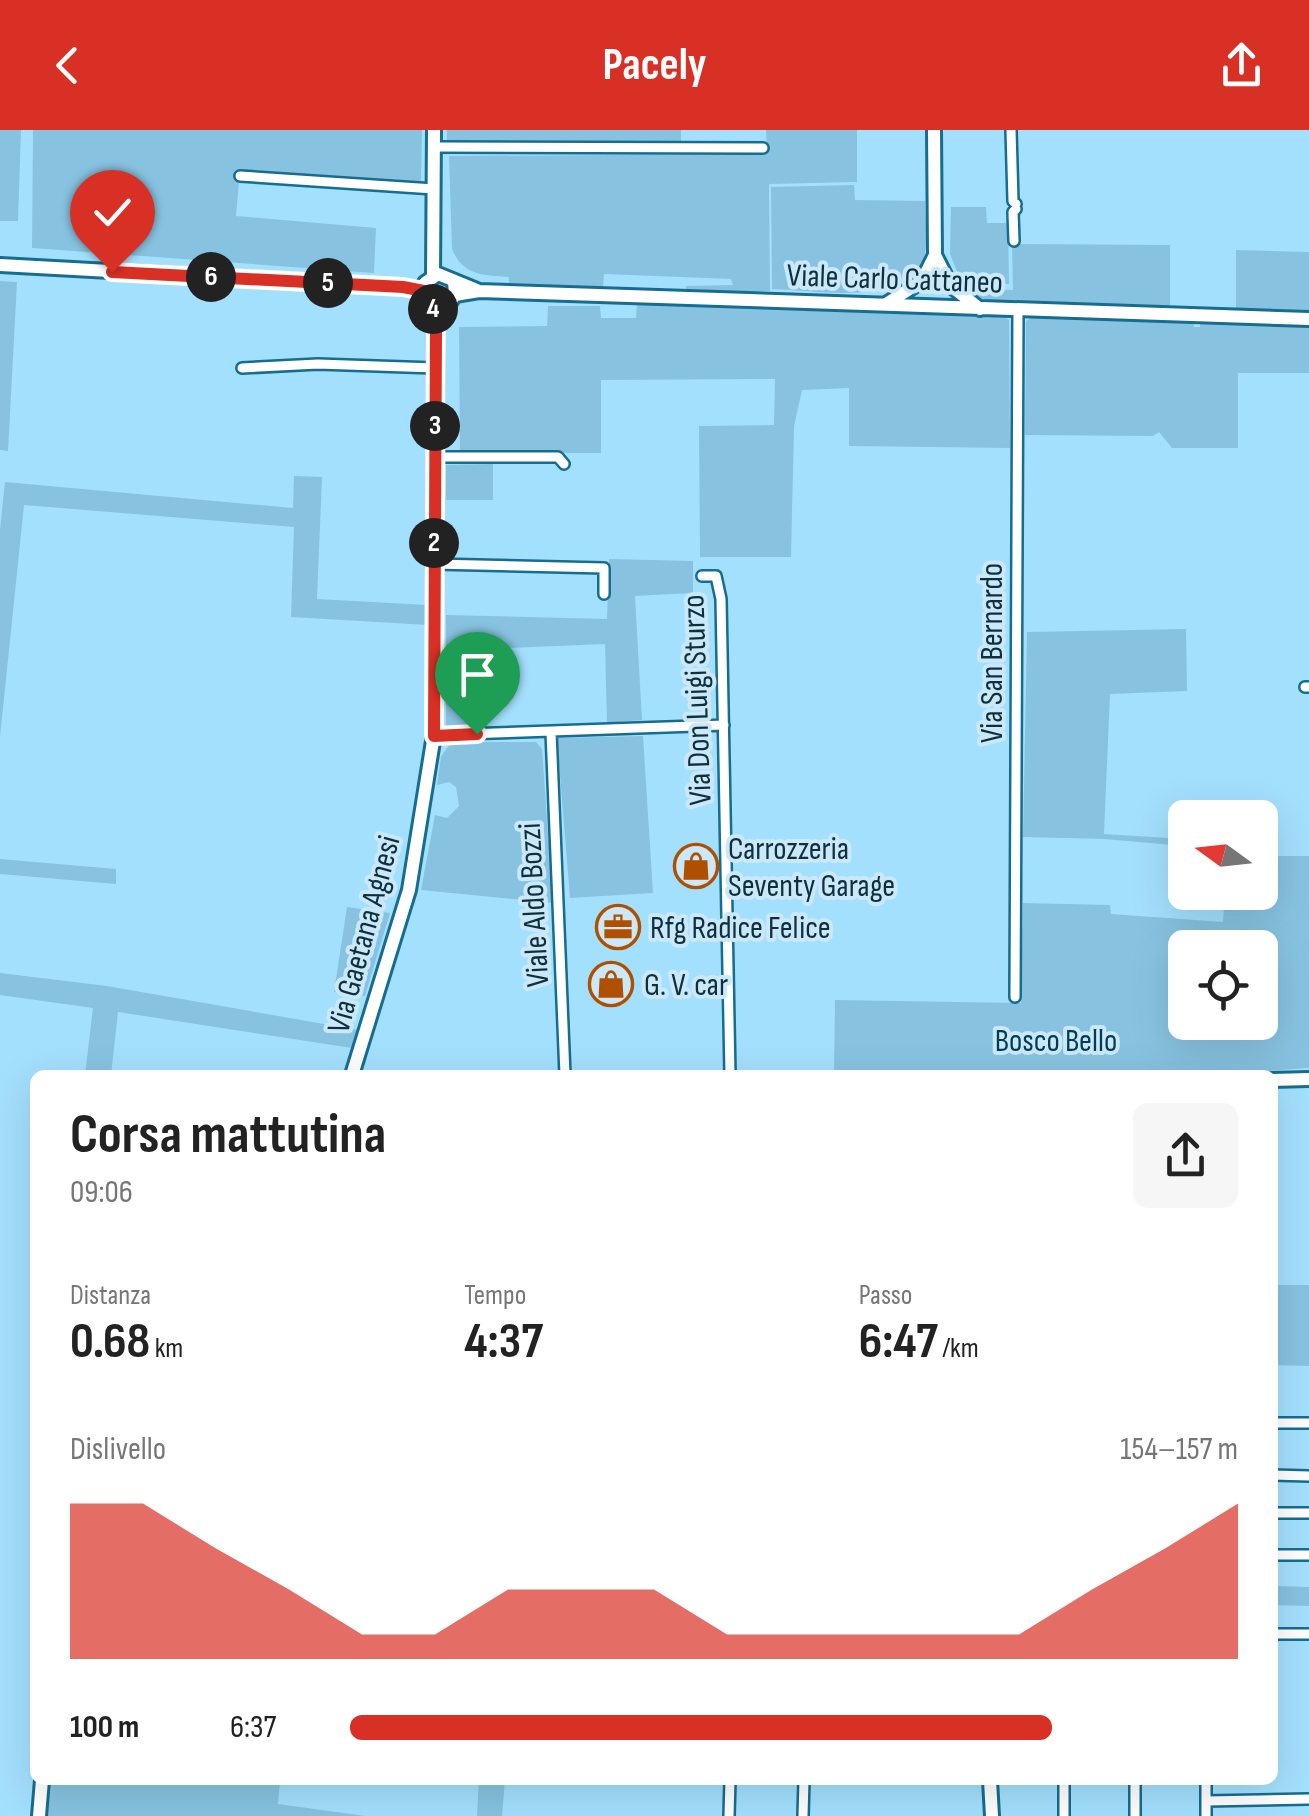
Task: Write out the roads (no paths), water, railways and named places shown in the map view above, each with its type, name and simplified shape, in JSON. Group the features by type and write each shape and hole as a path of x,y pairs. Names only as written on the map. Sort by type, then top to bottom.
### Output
{"street":[{"name":"Via Gaetana Agnesi","path":"354,1070 409,890 434,736 436,327 441,286 434,258 434,130"},
{"path":"934,130 935,255 950,285 981,309"},
{"path":"1011,130 1014,241"},
{"path":"434,147 763,148"},
{"path":"240,176 434,189"},
{"path":"884,306 922,282 935,255"},
{"name":"Viale Carlo Cattaneo","path":"0,264 403,287 1018,310 1197,321 1309,319"},
{"path":"922,282 926,297 935,308 950,285"},
{"name":"Via Gaetana Agnesi","path":"436,327 432,305 441,286"},
{"name":"Via San Bernardo","path":"1015,997 1018,310"},
{"path":"242,368 318,364 436,368"},
{"path":"435,457 558,457 564,464"},
{"path":"434,564 604,568 604,594"},
{"name":"Via Don Luigi Sturzo","path":"702,576 716,576 721,599 730,1070"},
{"path":"434,736 724,724"},
{"name":"Viale Aldo Bozzi","path":"550,732 565,1070"},
{"path":"1278,1080 1309,1079"},
{"path":"1278,1423 1309,1423"},
{"path":"1278,1476 1309,1476"},
{"path":"1278,1513 1309,1513"},
{"path":"1278,1555 1309,1555"},
{"path":"1278,1634 1309,1634"},
{"path":"39,1816 42,1785"},
{"path":"730,1785 730,1816"},
{"path":"803,1816 804,1785"},
{"path":"990,1785 992,1816"},
{"path":"1064,1785 1064,1816"},
{"path":"1135,1785 1135,1816"},
{"path":"1206,1785 1206,1816"},
{"path":"1206,1801 1309,1800"}],"place":[{"name":"Carrozzeria Seventy Garage","path":"696,866"},
{"name":"Rfg Radice Felice","path":"618,927"},
{"name":"G. V. car","path":"611,984"}],"park label":[{"name":"Bosco Bello","path":"1056,1040"}]}
